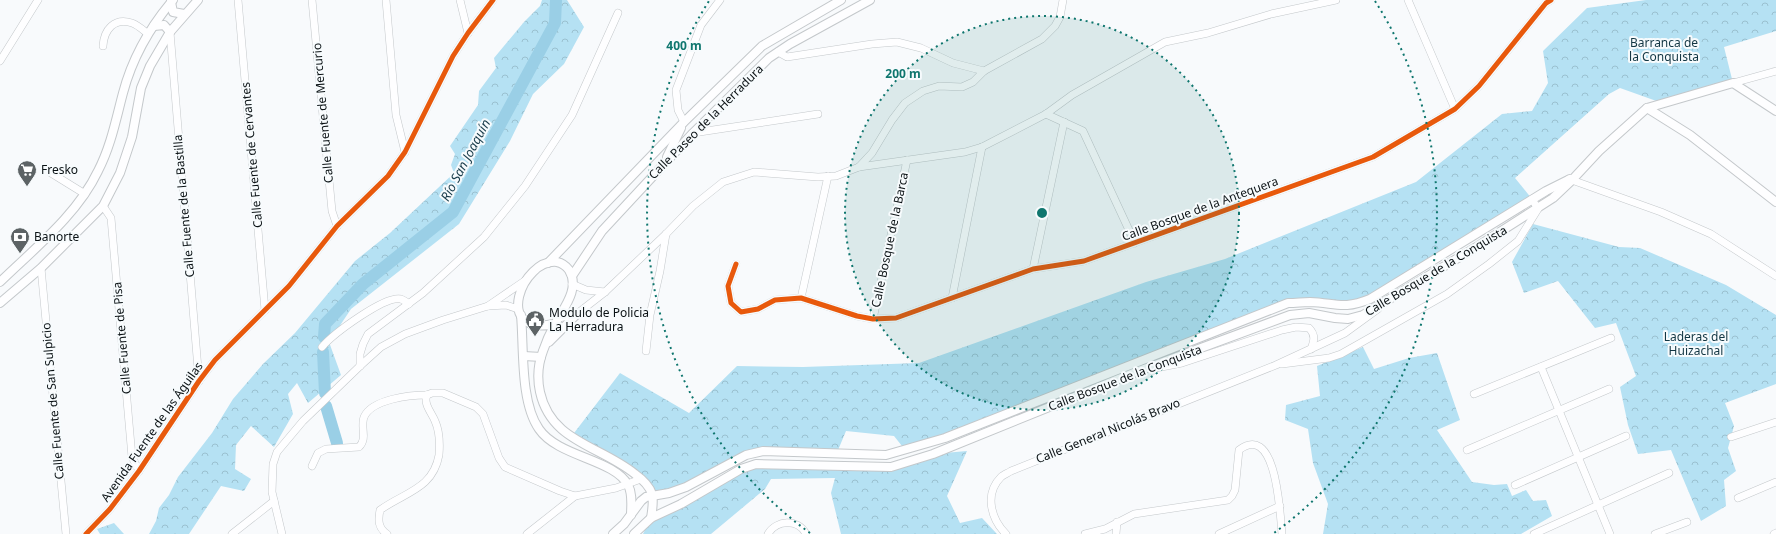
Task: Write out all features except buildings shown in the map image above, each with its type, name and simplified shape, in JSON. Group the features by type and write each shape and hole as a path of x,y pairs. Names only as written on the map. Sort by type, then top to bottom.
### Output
{"main road":[{"path":"0,303 41,268 103,206 120,173 132,136 142,88 147,73 170,32 184,14 198,0"},
{"name":"Calle Paseo de la Herradura","path":"548,263 684,122 762,46 841,0"},
{"name":"Calle Paseo de la Herradura","path":"572,280 602,231 664,163 769,58 870,0"},
{"path":"172,1 173,12 184,14"},
{"path":"0,282 49,234 85,194 104,159 127,80 148,34 172,1"},
{"path":"154,26 164,25 170,32"},
{"path":"1733,83 1776,111"},
{"name":"Calle Bosque de la Conquista","path":"634,534 651,518 673,508 741,470 756,464 891,467 933,454 1136,372 1290,315 1309,313 1348,319 1363,315 1538,209 1647,108 1733,83"},
{"path":"1647,108 1690,136 1776,202"},
{"path":"664,163 684,122"},
{"name":"Calle Bosque de la Conquista","path":"652,495 669,493 686,487 746,455 763,451 886,455 906,450 945,438 1288,303 1311,302 1337,306 1358,303 1370,299 1532,199 1572,179"},
{"path":"1472,236 1478,246"},
{"path":"631,516 632,498 628,485 617,474 552,443 539,429 531,413 527,397 524,356 517,304 519,292 526,280 536,270 548,263 562,264 570,271 572,280 567,304 545,345 538,370 540,391 546,411 554,424 571,437 624,465 647,485 652,495 651,518"},
{"path":"519,312 529,323 536,325 557,321"},
{"path":"545,345 578,313"},
{"path":"524,356 541,357"},
{"path":"669,493 673,508"},
{"path":"613,534 631,516 641,501 652,495"}],"street":[{"path":"31,0 32,9"},
{"path":"0,61 38,0"},
{"name":"Calle Fuente de Cervantes","path":"238,0 265,310"},
{"name":"Calle Fuente de Mercurio","path":"312,0 332,211 338,226"},
{"path":"386,0 396,115 405,152"},
{"path":"460,0 468,33"},
{"name":"Avenida Fuente de las Águilas","path":"86,534 110,509 139,471 199,381 215,360 289,286 338,226 388,176 405,152 453,56 493,0"},
{"path":"684,122 678,110 676,90 701,25 720,0"},
{"path":"859,167 872,153 892,120 905,103 923,91 939,86 962,87 973,82 984,71 1042,38 1056,26 1060,17 1063,0"},
{"path":"557,321 578,313 605,292 693,206 723,182 754,172 818,177 836,176 859,167 965,152 982,147 1046,114 1072,95 1164,42 1208,32 1270,14 1336,0"},
{"path":"1408,0 1454,109"},
{"name":"Calle Bosque de la Antequera","path":"801,298 857,316 873,319 896,318 1032,269 1084,260 1135,243 1373,157 1454,109 1479,86 1546,3 1551,0"},
{"path":"360,366 360,354 368,334 423,294 484,237 526,186 572,115 618,13"},
{"path":"103,46 107,30 110,26 120,23 133,23 148,34"},
{"name":"Calle Fuente de la Bastilla","path":"170,32 199,381"},
{"path":"778,52 787,57 872,44 897,42 921,48 953,63 984,71"},
{"name":"Calle Bosque de la Conquista","path":"1733,83 1776,71"},
{"path":"693,133 818,114"},
{"path":"1046,114 1083,131 1135,243"},
{"path":"1032,269 1064,122"},
{"path":"952,298 982,147"},
{"name":"Calle Bosque de la Barca","path":"873,319 907,160"},
{"path":"51,173 85,194"},
{"path":"736,264 728,286 731,303 741,312 758,309 775,300 801,298 828,176"},
{"path":"1572,179 1661,212 1711,234 1776,274"},
{"path":"1532,199 1538,209"},
{"name":"Calle Fuente de Pisa","path":"103,206 111,218 132,457 139,471"},
{"name":"Calle General Nicolás Bravo","path":"1276,365 1329,358 1341,354 1447,294 1518,241 1538,209"},
{"path":"646,352 650,315 660,271 666,234"},
{"name":"Calle Fuente de San Sulpicio","path":"41,268 66,534"},
{"path":"488,306 526,280"},
{"path":"572,280 586,290 605,292"},
{"path":"322,347 331,336 384,302 400,299 409,304"},
{"name":"Calle General Nicolás Bravo","path":"1006,534 999,527 994,517 991,497 994,488 1001,477 1011,470 1276,365 1345,333 1367,318 1389,300"},
{"path":"282,534 274,501 272,479 277,452 303,421 360,366 381,347 405,334 488,306 506,305 519,312"},
{"path":"1136,372 1182,363 1282,330 1296,327 1309,328 1313,332 1314,342 1311,349"},
{"path":"1474,394 1611,338"},
{"path":"1541,367 1610,534"},
{"path":"1467,450 1609,389"},
{"path":"312,466 318,453 326,449 359,447 364,439 364,417 371,409 379,404 406,396 427,396 438,392 476,407 483,414 499,458 505,467 575,496"},
{"path":"387,534 382,531 378,521 380,510 389,503 419,488 431,477 437,466 439,435 437,427 427,406 425,399 427,396"},
{"path":"1731,437 1776,422"},
{"path":"1515,485 1626,436"},
{"path":"1085,534 1105,529 1134,514 1228,500 1235,490 1239,450 1244,446 1257,445 1263,448 1268,455 1280,506 1282,534"},
{"path":"1534,534 1669,472"},
{"path":"527,534 575,496 628,485 641,479"},
{"path":"1738,498 1776,482"},
{"path":"232,534 274,501"},
{"path":"1219,534 1280,506"},
{"path":"768,534 771,528 782,522 795,524 805,531 806,534"},
{"path":"1116,534 1117,522"},
{"path":"1655,534 1687,522"}],"green space":[{"path":"542,0 567,0 584,27 564,64 533,94 510,141 459,224 351,309 329,342 341,375 308,403 297,383 288,394 293,414 274,447 251,426 236,445 235,469 251,479 244,491 221,486 189,534 149,534 156,521 159,508 169,495 178,477 212,433 233,399 263,364 295,333 355,261 390,233 454,173 451,165 455,154 450,146 478,105 479,91 496,68 494,58 524,22 540,6"},
{"name":"Barranca de la Conquista","path":"1646,0 1776,0 1776,31 1724,47 1733,83 1662,103 1620,88 1609,94 1515,178 1532,199 1358,303 1288,303 906,451 894,436 846,431 836,455 746,455 686,487 652,495 650,486 571,437 620,373 689,413 737,366 803,367 919,363 1146,282 1225,259 1416,182 1502,114 1532,111 1548,83 1543,51 1587,8"},
{"name":"Laderas del Huizachal","path":"1533,224 1619,247 1640,248 1726,285 1776,315 1776,384 1725,403 1734,426 1728,448 1736,471 1724,480 1726,506 1701,521 1671,450 1638,454 1628,425 1620,387 1636,376 1616,323 1595,328 1558,281 1524,293 1512,262"},
{"path":"1363,347 1374,369 1409,358 1437,353 1460,420 1437,430 1472,482 1494,485 1507,484 1512,496 1526,490 1533,501 1546,500 1552,516 1521,534 1323,534 1328,504 1313,463 1308,429 1285,420 1286,405 1320,396 1317,366"},
{"path":"967,451 947,496 960,523 982,518 997,534 841,534 831,493 835,478 771,479 765,489 711,534 643,534 651,518 756,464 891,467 933,454"},
{"path":"114,523 124,534 100,534 97,529"}],"waterway":[{"name":"Río San Joaquín","path":"324,337 325,324 363,284 453,212 555,23 556,0"},
{"name":"Río San Joaquín","path":"323,352 325,393"},
{"name":"Río San Joaquín","path":"326,406 337,443"}],"cycle path":[{"path":"86,534 110,509 139,471 199,381 215,360 289,286 337,226 388,176 405,152 453,56 493,0"},
{"path":"736,264 728,286 731,303 741,312 758,309 775,300 801,298 857,316 873,319 896,318 1033,269 1084,261 1373,157 1455,109 1479,86 1546,3 1551,0"}],"place":[{"name":"Fresko","path":"27,187"},
{"name":"Banorte","path":"20,254"},
{"name":"Modulo de Policia La Herradura","path":"535,337"}]}
